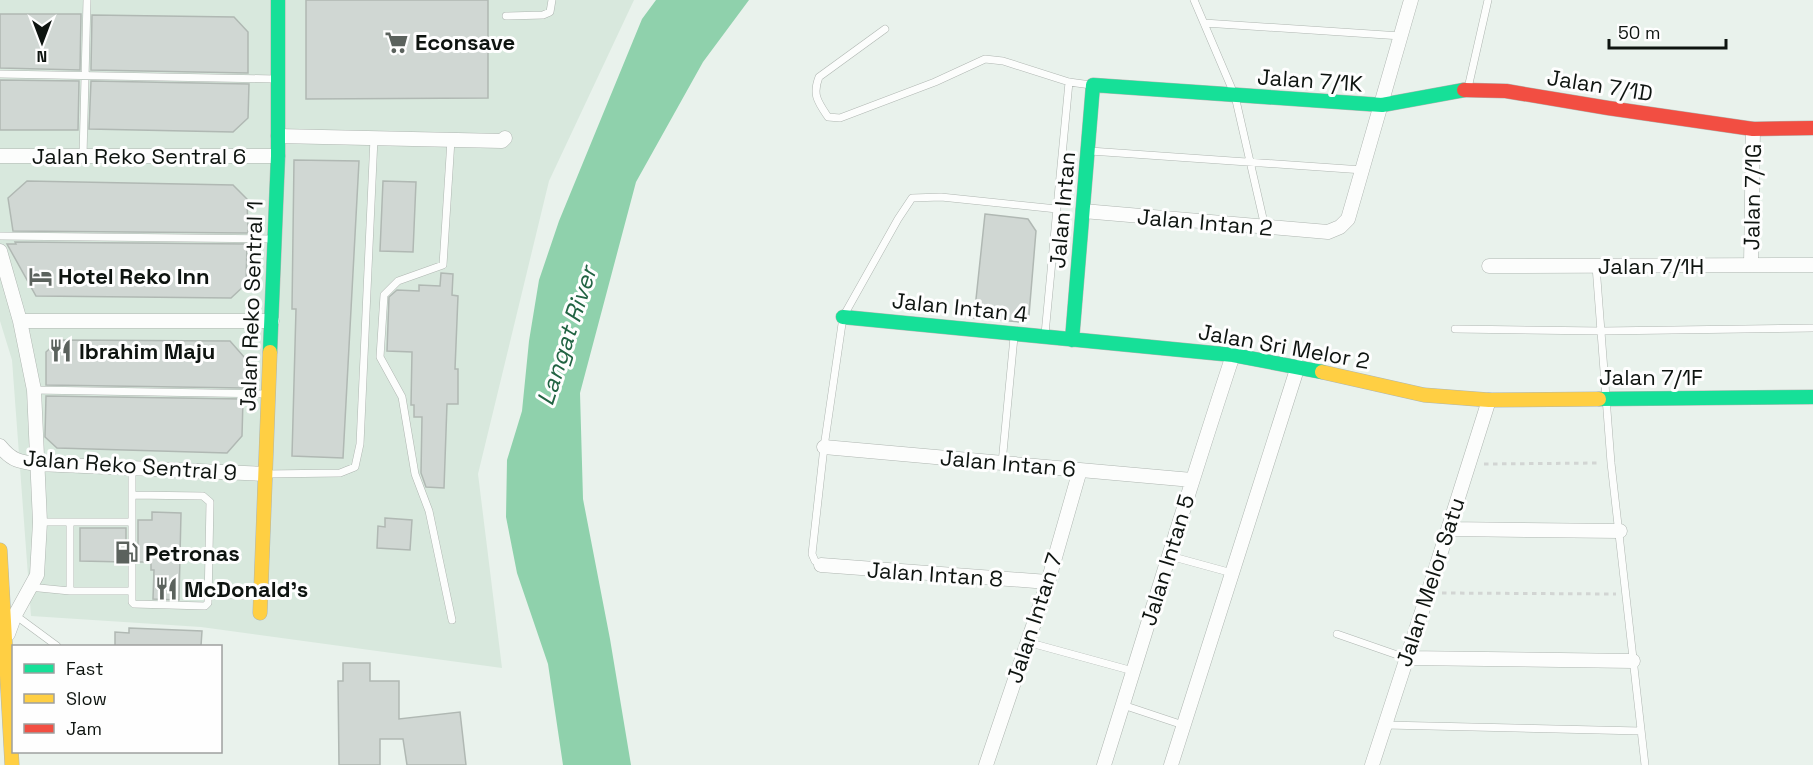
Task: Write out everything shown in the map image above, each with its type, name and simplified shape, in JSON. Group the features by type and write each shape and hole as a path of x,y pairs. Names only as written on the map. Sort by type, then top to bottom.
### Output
{"street":[{"name":"Jalan Reko Sentral 1","path":"260,613 278,156 278,0"},
{"path":"1363,170 1411,0"},
{"name":"Jalan 7/1K","path":"1094,85 1382,105"},
{"name":"Jalan Intan","path":"1072,340 1094,85"},
{"name":"Jalan 7/1D","path":"1382,105 1467,90 1506,91 1753,129 1813,128"},
{"name":"Jalan 7/1G","path":"1751,265 1753,129"},
{"path":"278,135 501,141 505,138"},
{"name":"Jalan Reko Sentral 6","path":"0,156 278,156"},
{"name":"Jalan Intan 2","path":"1083,211 1328,232 1340,227 1348,219 1363,170"},
{"path":"0,251 21,321 34,390 40,522 37,575 15,615 6,641"},
{"name":"Jalan 7/1H","path":"1489,266 1813,265"},
{"name":"Jalan Intan 4","path":"843,317 1072,340"},
{"path":"21,321 272,321"},
{"name":"Jalan Sri Melor 2","path":"1072,340 1233,355 1298,366 1424,395 1489,400"},
{"name":"Jalan Intan 5","path":"1104,765 1233,355"},
{"path":"1171,765 1298,366"},
{"name":"Jalan 7/1F","path":"1489,400 1813,397"},
{"name":"Jalan Melor Satu","path":"1372,765 1489,400"},
{"name":"Jalan Reko Sentral 9","path":"0,446 7,455 19,462 38,464 266,474"},
{"name":"Jalan Intan 6","path":"824,447 1192,480"},
{"name":"Jalan Intan 7","path":"986,765 1048,582 1080,470"},
{"path":"1448,529 1620,531"},
{"path":"0,550 12,765"},
{"name":"Jalan Intan 8","path":"822,565 1048,582"},
{"path":"1406,658 1634,661"}],"lane":[{"path":"83,156 87,0"},
{"path":"506,16 543,15 550,12 552,0"},
{"path":"1194,0 1235,96 1265,227"},
{"path":"1467,90 1488,0"},
{"path":"1204,23 1401,36"},
{"path":"885,28 819,77 814,88 819,103 828,117 840,118 935,82 985,59 1003,61 1069,82 1094,85"},
{"path":"0,74 278,80"},
{"path":"1045,337 1069,82"},
{"path":"266,474 340,473 355,467 360,444 374,138"},
{"path":"451,140 443,265 398,281 384,295 380,357 402,397 415,474 429,511 452,620"},
{"path":"1088,151 1363,170"},
{"path":"822,565 815,561 812,554 824,447 843,317 898,219 912,198 941,197 1057,209"},
{"path":"0,236 275,239"},
{"path":"1596,266 1611,463 1645,765"},
{"path":"1455,329 1602,331 1813,328"},
{"path":"1002,463 1014,334"},
{"path":"34,390 269,394"},
{"path":"132,467 132,495 132,602 134,604 205,606 208,603 210,502 203,496 132,495"},
{"path":"40,522 132,522"},
{"path":"70,522 70,591"},
{"path":"1170,556 1232,573"},
{"path":"29,587 70,591 132,591"},
{"path":"208,595 261,594"},
{"path":"15,615 56,645"},
{"path":"1337,634 1406,658"},
{"path":"1027,642 1133,671"},
{"path":"1123,705 1183,725"},
{"path":"1384,725 1641,731"}],"path":[{"path":"1468,464 1611,463"},
{"path":"1428,593 1626,594"}],"shaded area":[{"path":"0,0 634,0 549,181 478,474 502,668 201,627 31,616 12,360 0,321"}],"water":[{"name":"Langat River","path":"656,0 749,0 703,62 636,182 580,393 583,499 631,765 563,765 548,664 517,573 506,517 507,460 522,411 529,341 539,280 559,221 642,19"}],"building":[{"name":"Econsave","path":"306,0 488,0 488,98 306,99"},
{"path":"0,14 81,14 80,70 0,68"},
{"path":"92,15 234,17 248,32 248,73 91,70"},
{"path":"0,80 79,81 78,130 0,130"},
{"path":"91,81 249,84 248,118 233,132 89,129"},
{"path":"294,160 359,161 343,458 292,456 296,309 292,309"},
{"path":"27,181 233,185 247,199 248,233 13,231 8,198"},
{"path":"383,181 416,182 413,252 380,251"},
{"path":"985,214 1028,219 1036,231 1029,315 1020,322 974,318"},
{"path":"15,242 247,244 246,284 231,298 36,296 7,244 16,244"},
{"path":"441,273 453,274 452,295 458,296 455,369 458,369 458,404 447,404 444,488 426,487 421,473 422,417 414,417 414,405 411,405 412,352 387,351 389,297 397,290 419,291 419,285 440,286"},
{"path":"59,340 230,341 245,358 245,388 46,385 46,352"},
{"path":"46,396 243,399 242,436 227,453 57,448 45,437"},
{"path":"152,512 181,513 179,600 153,599 154,570 151,570 151,562 138,562 138,520 152,520"},
{"path":"385,518 412,520 410,550 377,548 378,526 385,527"},
{"path":"80,528 126,528 126,562 80,561"},
{"path":"129,628 202,631 201,645 115,645 115,632 129,633"},
{"path":"343,663 370,663 370,681 399,681 399,719 460,712 466,765 407,765 403,739 380,739 380,765 339,765 338,681 343,681"}],"traffic: fast":[{"path":"270,352 278,156 278,0"},
{"path":"1072,340 1093,85 1382,105 1464,90"},
{"path":"843,317 1233,355 1322,372"},
{"path":"1599,399 1813,397"}],"traffic: slow":[{"path":"260,613 270,352"},
{"path":"1322,372 1424,395 1489,400 1599,399"},
{"path":"0,550 12,765"}],"traffic: jam":[{"path":"1464,90 1506,91 1753,129 1813,128"}],"place":[{"name":"Econsave","path":"397,42"},
{"name":"Hotel Reko Inn","path":"40,276"},
{"name":"Ibrahim Maju","path":"61,351"},
{"name":"Petronas","path":"127,553"},
{"name":"McDonald's","path":"166,589"}]}
